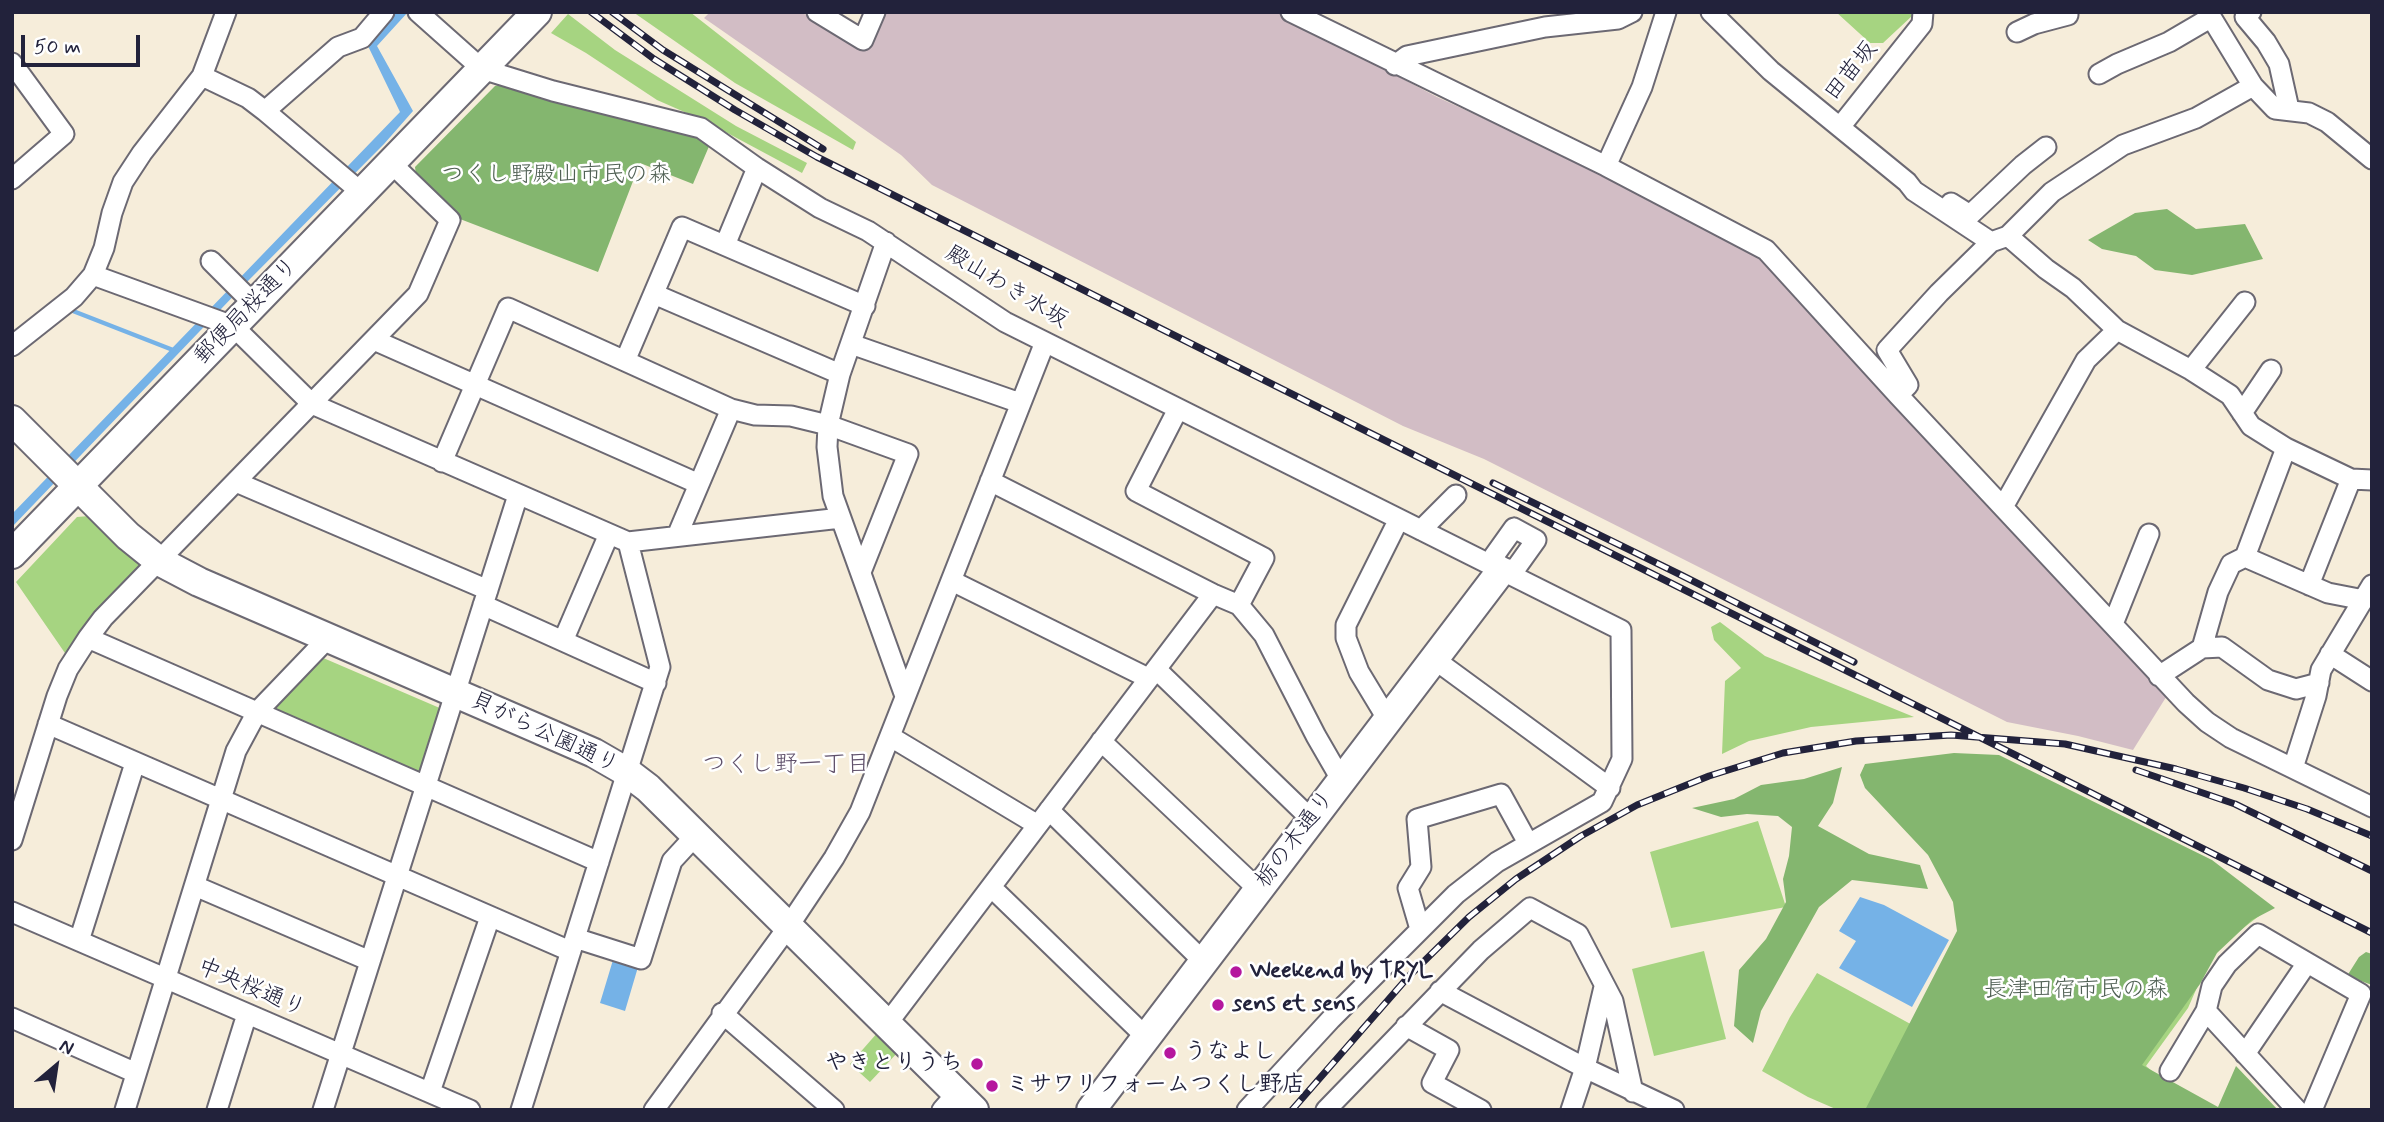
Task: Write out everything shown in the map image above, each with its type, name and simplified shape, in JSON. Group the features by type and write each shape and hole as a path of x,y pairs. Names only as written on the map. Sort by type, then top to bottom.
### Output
{"street":[{"path":"418,12 482,69"},
{"name":"郵便局桜通り","path":"12,554 233,326 243,293 362,193 537,12"},
{"path":"817,12 863,40 876,12"},
{"path":"1291,12 1606,166 1766,250 2159,676 2207,722 2231,738 2372,807"},
{"path":"1395,65 1407,56 1419,53 1545,27 1619,19 1632,12"},
{"path":"1606,166 1642,87 1666,12"},
{"path":"1711,12 1771,71 1907,182 1914,191 2046,269 2073,288 2117,330 2191,370 2230,395 2251,426 2286,448 2351,479 2372,480"},
{"name":"田苗坂","path":"1840,127 1922,24 1923,12"},
{"path":"2017,32 2034,24 2068,15 2067,12"},
{"path":"2251,12 2245,17 2266,42 2279,64 2289,109"},
{"path":"12,346 74,297 93,275 124,182 142,153 202,76 226,13"},
{"path":"2099,74 2169,42 2209,15 2253,86 2275,109 2309,113 2327,122 2372,159"},
{"path":"265,111 338,47 362,37 372,16"},
{"path":"12,63 64,134 12,179"},
{"name":"殿山わき水坂","path":"482,69 553,91 701,128 757,168 820,208 869,231 1005,322 1622,630 1622,759 1610,788"},
{"path":"202,76 248,99 265,111 362,193"},
{"path":"1898,395 1908,385 1887,350 1939,293 2052,192 2123,145 2196,118 2253,86"},
{"path":"1907,182 1918,182 1970,215 2046,147"},
{"path":"12,840 68,668 88,638 103,618 418,294 450,220 391,163"},
{"path":"725,245 757,168"},
{"path":"625,360 682,227 865,306"},
{"path":"886,242 840,374 828,425 827,447 833,496 905,696"},
{"path":"211,261 243,293"},
{"path":"93,275 233,326 312,404 628,542 841,518"},
{"path":"654,294 840,374"},
{"path":"2191,370 2245,302"},
{"path":"442,462 508,308 731,409 755,415 791,416 828,425 908,453 861,572"},
{"path":"2003,507 2086,360 2117,330"},
{"path":"374,340 699,484"},
{"path":"654,1110 722,1013 788,927 841,847 860,812 1045,342"},
{"path":"851,344 1020,403"},
{"path":"2242,413 2272,370"},
{"path":"677,536 731,409"},
{"path":"1178,409 1136,491 1265,558 1239,605"},
{"name":"貝がら公園通り","path":"12,420 128,536 159,561 200,582 594,753 627,772 648,788 887,1024 958,1104"},
{"path":"2202,648 2218,592 2231,564 2245,557 2286,448"},
{"path":"2309,585 2351,479"},
{"path":"990,481 1239,605 1264,635 1342,780"},
{"path":"236,482 486,597 563,641 656,683"},
{"path":"323,1110 518,495"},
{"path":"1421,530 1456,495"},
{"path":"1388,720 1359,672 1346,638 1346,625 1399,519"},
{"path":"563,641 609,534"},
{"path":"2113,624 2149,534"},
{"path":"521,1110 660,667 628,542"},
{"path":"2245,557 2328,593 2368,593"},
{"name":"栃の木通り","path":"1091,1110 1501,570"},
{"path":"952,581 1152,674 1312,820"},
{"path":"2293,768 2321,670 2368,593"},
{"path":"887,1024 1213,594"},
{"path":"88,638 599,862"},
{"path":"125,1110 236,751 257,712 328,638"},
{"path":"2159,676 2202,648 2221,647 2268,680 2296,689 2319,683"},
{"path":"2330,654 2372,681"},
{"path":"1247,1110 1420,929 1466,886 1497,862 1602,802 1610,788 1434,659"},
{"path":"48,724 489,917 573,944 641,958 672,861 696,835"},
{"path":"891,737 1043,817 1204,962"},
{"path":"1101,741 1259,890"},
{"path":"79,941 135,762"},
{"path":"1420,929 1408,888 1421,867 1418,820 1501,794 1528,843"},
{"path":"195,886 370,961"},
{"path":"991,887 1147,1038"},
{"path":"1326,1110 1480,950 1530,908 1578,934 1613,1001 1633,1092"},
{"name":"中央桜通り","path":"12,912 470,1110"},
{"path":"430,1093 489,917"},
{"path":"2170,1071 2206,1012 2212,986 2227,964 2258,934 2361,994 2312,1110"},
{"path":"2245,1054 2307,963"},
{"path":"1571,1110 1585,1068 1604,987"},
{"path":"1440,991 1585,1068 1674,1110"},
{"path":"2206,1012 2297,1110"},
{"path":"722,1013 834,1110"},
{"path":"218,1110 247,1014"},
{"path":"12,1018 136,1073"},
{"path":"1406,1026 1449,1050 1432,1083 1481,1110"}],"shaded area":[{"path":"710,12 801,12 863,50 882,12 1276,12 1437,97 1607,175 1760,254 2168,694 2133,750 2007,722 1484,459 1403,426 932,185 901,155 704,18"}],"green space":[{"path":"633,12 690,12 856,142 853,150 735,83"},
{"path":"1836,12 1911,12 1912,16 1883,43 1870,43"},
{"path":"568,14 615,50 736,126 807,163 802,173 705,121 657,100 551,33"},
{"name":"つくし野殿山市民の森","path":"502,84 692,135 710,144 693,184 640,163 598,272 460,219 416,175 415,167 495,86"},
{"path":"2167,209 2196,229 2245,224 2263,259 2192,275 2155,270 2136,256 2102,249 2088,240 2135,213"},
{"path":"89,516 138,561 140,568 67,656 16,582 77,517"},
{"path":"1720,622 1765,656 1914,717 1811,727 1749,741 1722,754 1725,681 1741,668 1714,640 1711,627"},
{"path":"321,657 442,709 421,775 271,710"},
{"name":"長津田宿市民の森","path":"1954,753 1999,755 2212,860 2275,908 2252,920 2217,953 2200,984 2142,1065 2218,1107 2236,1066 2278,1110 1865,1110 1957,931 1953,902 1928,855 1865,788 1860,775 1865,764"},
{"path":"1842,767 1833,803 1818,826 1869,854 1920,865 1928,889 1852,880 1819,907 1761,1011 1753,1043 1734,1026 1739,970 1766,939 1786,902 1783,879 1792,827 1778,816 1747,814 1721,817 1692,808 1734,799 1761,785 1804,779"},
{"path":"1758,821 1786,907 1671,928 1650,852"},
{"path":"2263,913 2213,951 2188,1008 2146,1066 2198,1110 1838,1110 1808,1097 1762,1071 1817,973 1927,1033"},
{"path":"1704,951 1726,1039 1654,1056 1632,969"},
{"path":"2366,952 2372,954 2372,985 2347,976 2359,957"},
{"path":"878,1032 898,1052 870,1082 850,1064"}],"water":[{"path":"394,12 408,12 377,46 413,111 12,527 12,514 400,112 368,46 381,25"},
{"path":"1860,897 1884,905 1949,940 1912,1007 1839,968 1856,941 1839,931"},
{"path":"613,960 638,967 625,1011 600,1003"}],"waterway":[{"path":"73,311 173,350"}],"railway":[{"path":"591,12 654,59 817,157 2372,933"},
{"path":"612,12 663,50 823,149"},
{"path":"1493,483 1854,662"},
{"path":"1292,1110 1409,976 1469,917 1516,879 1581,836 1637,805 1709,776 1783,753 1856,741 1951,735 2065,744 2176,769 2244,788 2307,809 2372,836"},
{"path":"2136,770 2235,804 2372,871"}],"place":[{"name":"Weekend by TRYL","path":"1236,972"},
{"name":"sens et sens","path":"1218,1005"},
{"name":"うなよし","path":"1170,1053"},
{"name":"やきとりうち","path":"977,1064"},
{"name":"ミサワリフォームつくし野店","path":"992,1086"}],"district":[{"name":"つくし野一丁目","path":"786,766"}]}
